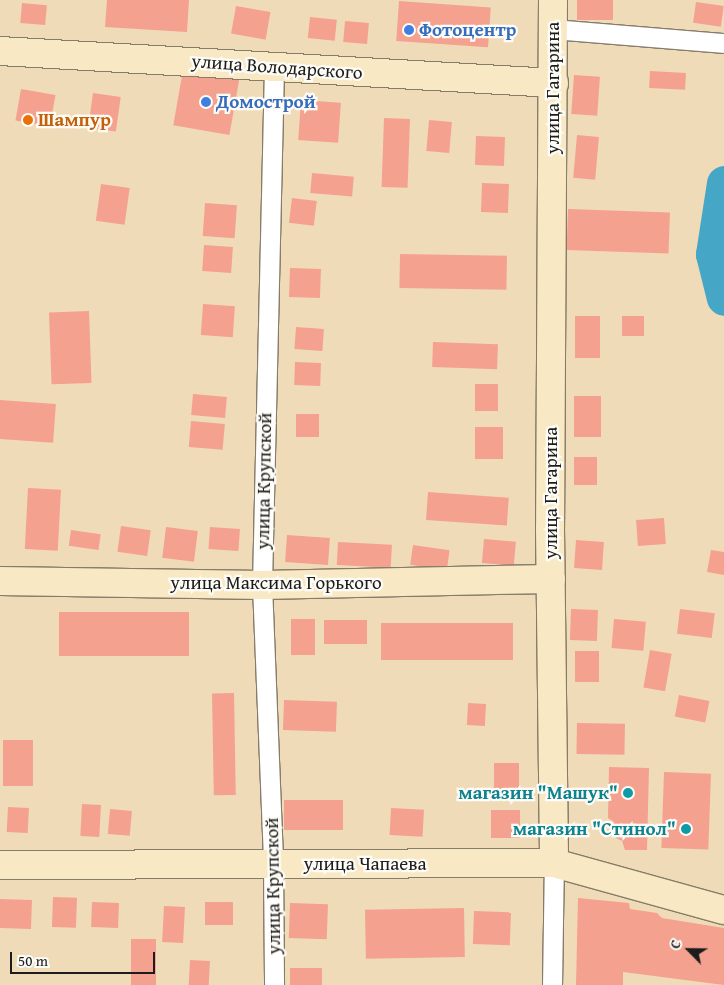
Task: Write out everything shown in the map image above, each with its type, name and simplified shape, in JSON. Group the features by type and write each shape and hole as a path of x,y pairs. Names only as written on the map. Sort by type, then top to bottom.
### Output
{"main road":[{"name":"улица Гагарина","path":"553,0 551,579 554,863"},
{"name":"улица Володарского","path":"0,51 554,83"},
{"name":"улица Максима Горького","path":"0,581 262,585 551,579"},
{"name":"улица Чапаева","path":"0,865 554,863 724,910"}],"street":[{"path":"553,29 724,43"},
{"name":"улица Крупской","path":"274,67 262,585 273,864 274,985"},
{"name":"улица Гагарина","path":"552,985 554,863"}],"building":[{"path":"107,0 189,0 187,32 105,27"},
{"path":"577,0 613,0 613,20 577,20"},
{"path":"399,1 491,7 488,47 396,41"},
{"path":"696,2 724,6 721,27 693,23"},
{"path":"22,3 47,5 45,25 20,23"},
{"path":"236,6 270,12 266,40 231,34"},
{"path":"310,17 337,20 335,41 308,38"},
{"path":"345,21 369,23 367,44 343,42"},
{"name":"Домострой","path":"183,70 239,80 229,135 173,125"},
{"path":"650,71 686,73 685,90 649,88"},
{"path":"574,75 600,77 597,116 571,114"},
{"path":"21,89 55,95 50,127 15,121"},
{"path":"93,93 121,97 116,132 88,128"},
{"path":"301,100 341,103 338,143 298,140"},
{"path":"384,118 410,119 408,188 382,187"},
{"path":"429,120 452,122 449,153 426,151"},
{"path":"577,135 599,137 595,180 573,178"},
{"path":"476,136 505,137 504,166 475,165"},
{"path":"312,173 354,177 352,197 310,193"},
{"path":"482,183 509,184 508,213 481,212"},
{"path":"101,184 130,188 125,225 96,221"},
{"path":"292,198 317,201 314,226 289,223"},
{"path":"205,203 237,205 235,238 203,236"},
{"path":"568,209 670,213 669,254 567,250"},
{"path":"204,245 233,247 231,273 202,271"},
{"path":"400,254 507,256 506,290 399,288"},
{"path":"290,268 321,269 320,298 289,297"},
{"path":"203,304 235,306 233,337 201,335"},
{"path":"89,311 92,383 52,384 49,312"},
{"path":"575,316 600,316 600,358 575,358"},
{"path":"622,316 644,316 644,336 622,336"},
{"path":"296,327 324,329 322,351 294,349"},
{"path":"433,342 498,344 497,369 432,367"},
{"path":"295,362 321,363 320,386 294,385"},
{"path":"475,384 498,384 498,411 475,411"},
{"path":"193,394 227,397 225,418 191,415"},
{"path":"574,396 601,396 601,437 574,437"},
{"path":"0,400 56,404 53,443 0,439"},
{"path":"296,414 319,414 319,437 296,437"},
{"path":"191,421 225,424 223,450 189,447"},
{"path":"475,427 503,427 503,459 475,459"},
{"path":"574,457 597,457 597,485 574,485"},
{"path":"28,488 61,490 58,551 25,549"},
{"path":"428,492 509,498 507,526 426,520"},
{"path":"664,518 666,544 638,546 636,520"},
{"path":"121,526 151,530 147,556 117,552"},
{"path":"166,527 198,531 194,562 162,558"},
{"path":"210,527 240,529 238,551 208,549"},
{"path":"71,530 101,534 98,550 69,546"},
{"path":"287,535 330,538 328,565 285,562"},
{"path":"484,539 516,542 514,566 482,563"},
{"path":"576,540 604,542 602,570 574,568"},
{"path":"338,542 392,545 391,568 337,565"},
{"path":"413,545 450,550 447,570 410,565"},
{"path":"711,550 724,552 724,575 707,572"},
{"path":"571,609 598,610 597,641 570,640"},
{"path":"680,609 715,613 712,638 677,634"},
{"path":"59,612 189,612 189,656 59,656"},
{"path":"291,619 315,619 315,655 291,655"},
{"path":"614,619 646,622 643,651 611,648"},
{"path":"324,620 367,620 367,644 324,644"},
{"path":"381,623 513,623 513,660 381,660"},
{"path":"650,650 672,654 665,691 643,687"},
{"path":"575,651 599,651 599,682 575,682"},
{"path":"212,693 234,693 236,795 214,795"},
{"path":"679,695 709,701 705,723 675,717"},
{"path":"284,700 337,702 336,732 283,730"},
{"path":"468,703 486,704 485,726 467,725"},
{"path":"577,723 625,724 624,755 576,754"},
{"path":"3,740 33,740 33,786 3,786"},
{"path":"494,763 519,763 519,792 494,792"},
{"name":"магазин \"Машук\"","path":"609,767 649,768 647,850 625,850 622,841 616,838 614,822 608,818"},
{"path":"664,772 711,774 708,850 661,848"},
{"path":"284,800 343,800 343,830 284,830"},
{"path":"82,804 101,805 99,837 80,836"},
{"path":"8,807 29,808 28,833 7,832"},
{"path":"391,808 424,810 423,837 390,835"},
{"path":"110,809 132,811 130,836 108,834"},
{"path":"491,810 520,810 520,838 491,838"},
{"path":"53,897 77,898 76,928 52,927"},
{"path":"578,898 629,903 630,909 657,913 662,918 724,928 724,985 623,972 623,985 576,985"},
{"path":"0,899 32,900 31,929 0,928"},
{"path":"92,902 119,903 118,928 91,927"},
{"path":"205,902 233,902 233,925 205,925"},
{"path":"290,903 328,904 327,939 289,938"},
{"path":"164,906 185,907 183,943 162,942"},
{"path":"464,908 465,957 366,959 365,910"},
{"path":"474,911 511,912 510,945 473,944"},
{"path":"131,939 156,939 156,985 131,985"},
{"path":"190,960 210,961 209,985 189,985"},
{"path":"290,968 322,968 322,985 290,985"}],"waterway":[{"path":"724,183 713,254 724,298"}],"place":[{"name":"Фотоцентр","path":"409,30"},
{"name":"Домострой","path":"206,102"},
{"name":"Шампур","path":"28,120"},
{"name":"магазин \"Машук\"","path":"628,793"},
{"name":"магазин \"Стинол\"","path":"686,829"}]}
